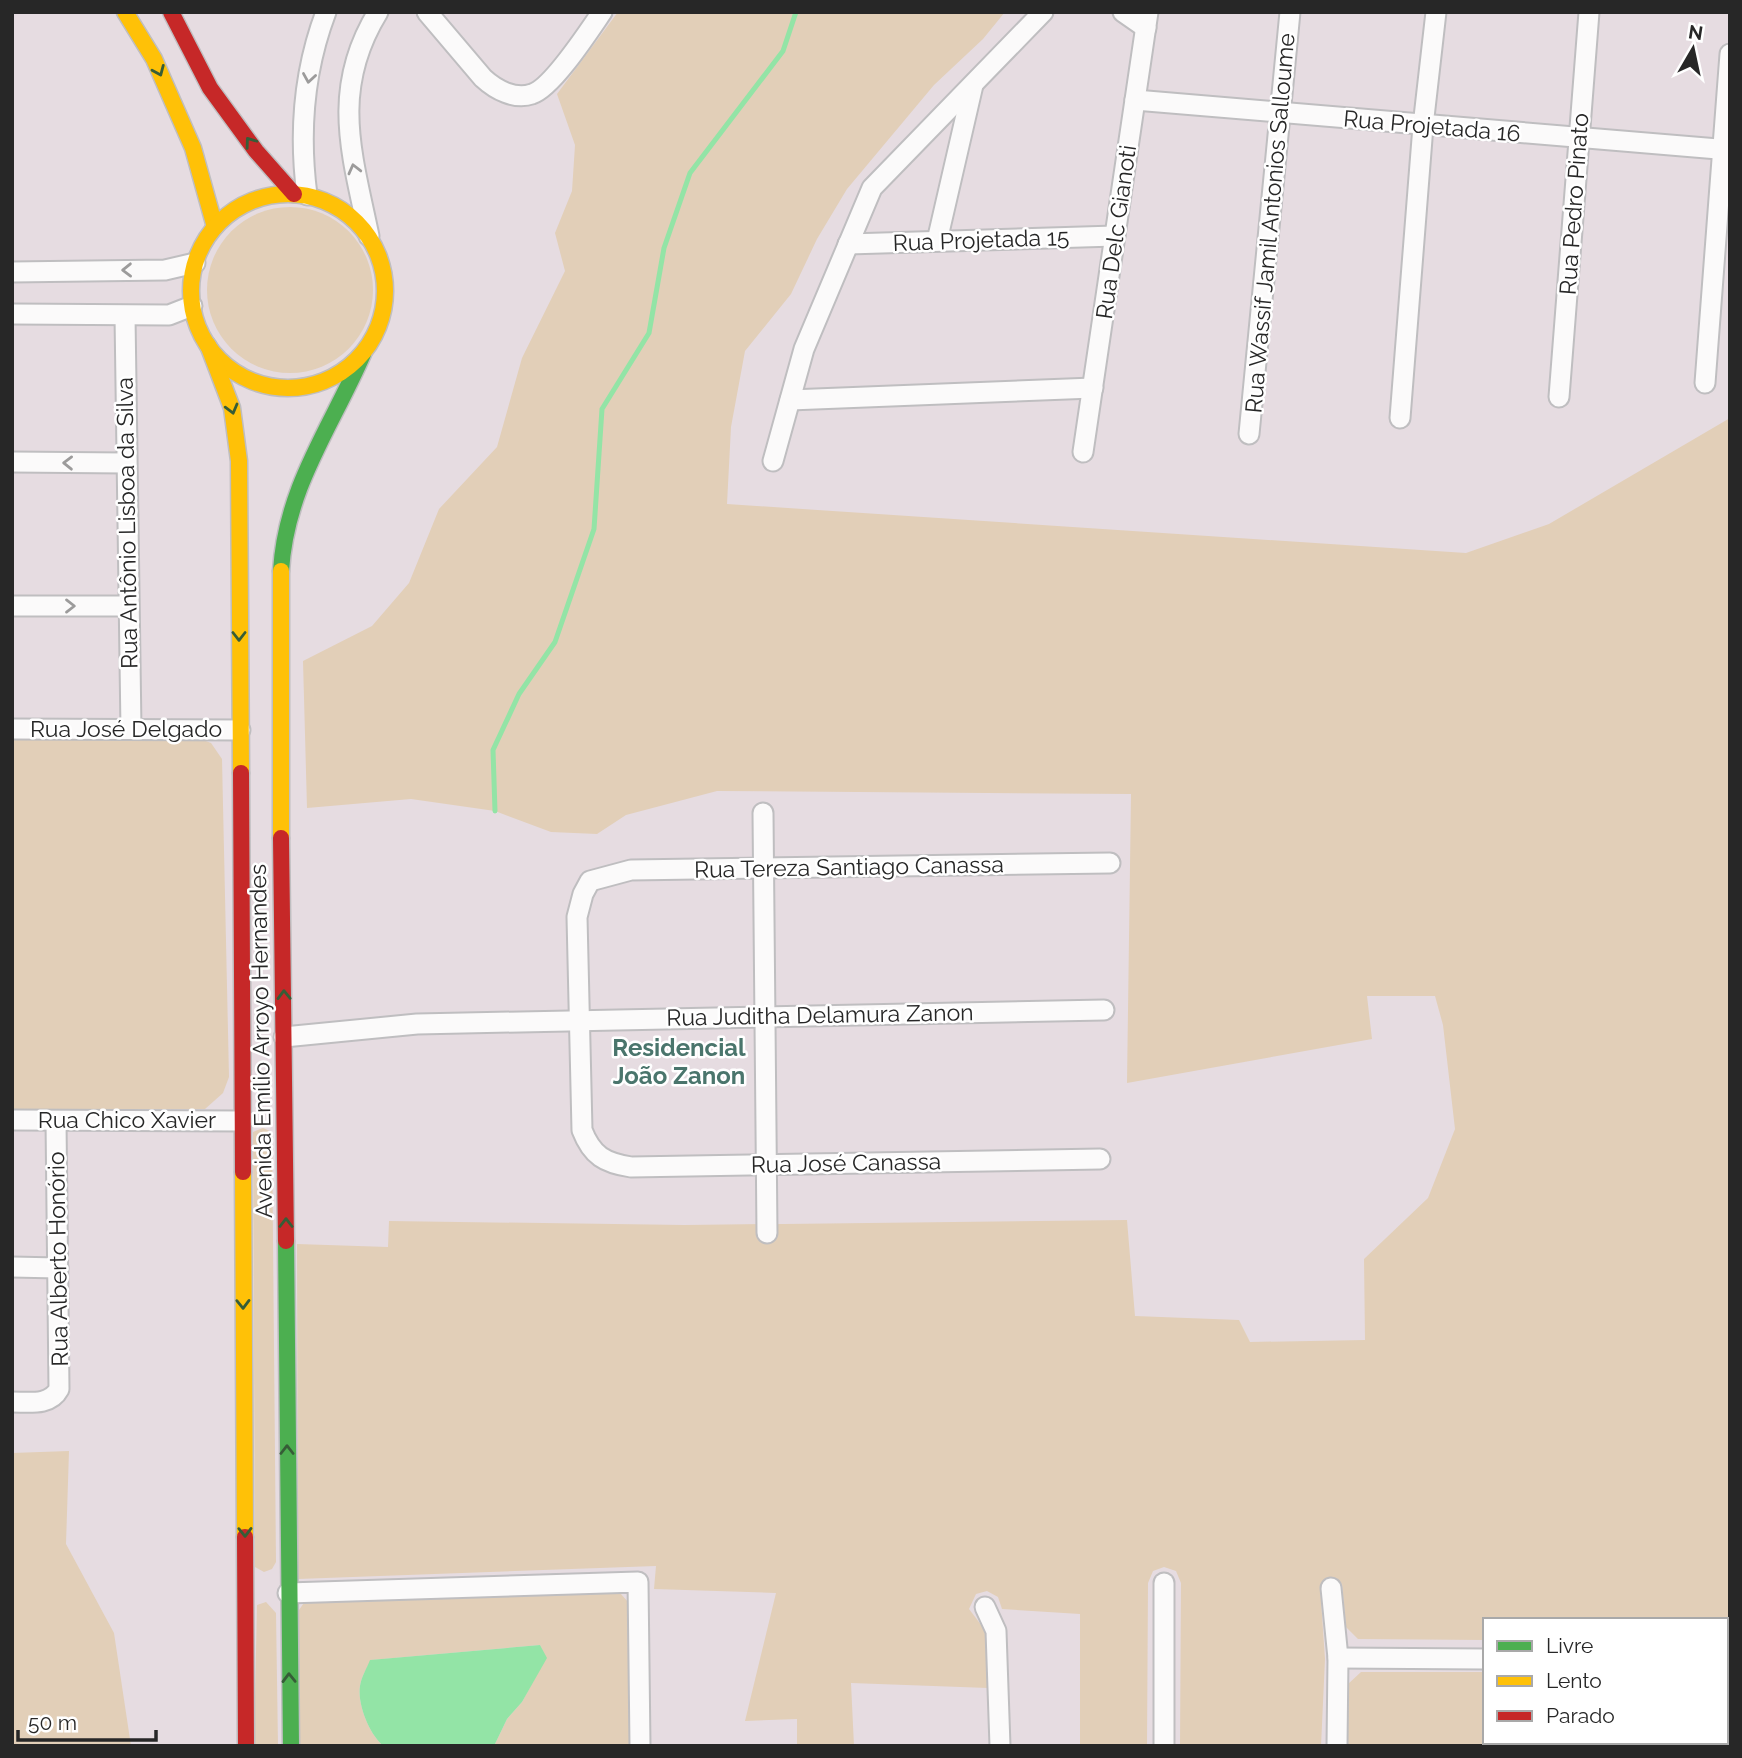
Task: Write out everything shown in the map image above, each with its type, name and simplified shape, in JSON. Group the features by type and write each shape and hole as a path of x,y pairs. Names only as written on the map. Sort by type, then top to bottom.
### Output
{"main road":[{"path":"125,12 154,59 193,148 215,227"},
{"path":"171,12 211,88 256,150 300,195"},
{"path":"272,195 300,195 331,204 352,217 369,236 380,258 386,283 384,308 377,332 363,354 344,370 321,382 284,387 247,378 225,364 208,345 192,306 191,284 195,263 215,227 231,212 250,201 272,195"},
{"name":"Avenida Emílio Arroyo Hernandes","path":"208,345 232,408 237,434 284,1037 291,1746"},
{"name":"Avenida Emílio Arroyo Hernandes","path":"246,1746 241,1121 260,730 279,612 282,559 292,507 310,457 341,405 363,354"},
{"path":"241,1121 285,1115"},
{"path":"245,1593 288,1593"}],"street":[{"path":"300,195 308,76 326,12"},
{"path":"369,236 349,148 348,92 366,32 378,12"},
{"path":"427,12 492,87 519,96 535,94 563,66 603,12"},
{"path":"773,461 804,349 872,188 1043,12"},
{"path":"1123,12 1147,20"},
{"name":"Rua Wassif Jamil Antonios Salloume","path":"1250,434 1290,12"},
{"path":"1400,418 1423,125 1436,12"},
{"name":"Rua Pedro Pinato","path":"1559,397 1589,12"},
{"name":"Rua Delc Gianoti","path":"1083,452 1147,20"},
{"path":"1705,383 1720,306 1730,54"},
{"path":"937,241 974,83"},
{"name":"Rua Projetada 16","path":"1135,100 1726,151"},
{"name":"Rua Projetada 15","path":"848,244 1115,236"},
{"path":"12,272 165,270 195,263"},
{"path":"12,314 169,315 192,306"},
{"name":"Rua Antônio Lisboa da Silva","path":"125,316 127,606 131,729"},
{"path":"790,400 1093,388"},
{"path":"12,462 125,463"},
{"path":"12,606 127,606"},
{"name":"Rua José Delgado","path":"12,729 260,730"},
{"path":"763,813 767,1233"},
{"name":"Rua Tereza Santiago Canassa","path":"580,1020 577,917 583,894 590,881 631,870 1110,863"},
{"name":"Rua Juditha Delamura Zanon","path":"284,1037 417,1024 1104,1010"},
{"name":"Rua José Canassa","path":"580,1020 582,1129 595,1155 609,1163 631,1167 1100,1159"},
{"name":"Rua Chico Xavier","path":"12,1120 241,1121"},
{"name":"Rua Alberto Honório","path":"12,1402 38,1402 55,1396 60,1380 56,1121"},
{"path":"12,1267 58,1268"},
{"path":"288,1593 638,1582 640,1746"},
{"path":"1164,1583 1164,1746"},
{"path":"1331,1588 1338,1658 1336,1746"},
{"path":"985,1607 996,1630 1000,1746"},
{"path":"1338,1658 1483,1659"}],"shaded area":[{"path":"618,12 1005,12 983,39 934,85 847,189 817,239 791,294 745,351 731,427 727,504 1466,553 1549,524 1730,418 1730,1640 1728,1618 1483,1618 1483,1640 1358,1639 1346,1627 1342,1584 1330,1577 1320,1586 1325,1659 1321,1746 1180,1746 1181,1583 1176,1571 1164,1567 1153,1571 1148,1583 1147,1746 1080,1746 1080,1614 1002,1609 998,1597 987,1591 976,1594 969,1609 988,1634 988,1688 851,1683 854,1746 797,1746 797,1719 745,1721 776,1593 654,1589 656,1566 298,1579 297,1244 388,1247 389,1221 685,1225 1127,1220 1135,1316 1239,1320 1250,1342 1365,1340 1364,1259 1428,1198 1455,1129 1443,1025 1435,996 1367,996 1372,1039 1127,1083 1131,794 717,791 626,815 597,834 551,832 495,811 411,799 307,808 303,661 372,626 409,583 439,509 497,447 522,358 565,271 555,233 572,191 575,145 557,94"},
{"path":"290,207 322,213 349,231 367,258 373,290 367,322 349,349 322,367 290,373 258,367 231,349 213,322 207,290 213,258 231,231 258,213"},
{"path":"12,736 193,736 211,743 222,759 229,1077 223,1093 205,1109 12,1109"},
{"path":"263,1128 272,1132 276,1562 272,1569 264,1572 255,1567 253,1132"},
{"path":"69,1451 66,1544 114,1633 131,1746 12,1746 12,1453"},
{"path":"620,1593 629,1603 630,1746 494,1746 507,1719 522,1702 546,1658 540,1645 371,1660 361,1683 361,1702 369,1727 384,1746 298,1746 299,1610 308,1597"},
{"path":"266,1602 276,1613 278,1746 254,1746 257,1605"},
{"path":"540,1645 547,1658 522,1702 507,1719 494,1746 384,1746 374,1735 366,1719 360,1686 370,1660"},
{"path":"1361,1672 1483,1672 1483,1744 1728,1744 1730,1673 1730,1746 1345,1746 1347,1685"}],"waterway":[{"path":"495,811 493,750 519,694 555,642 594,529 602,409 649,333 664,248 690,173 783,51 796,12"}],"traffic: fast":[{"path":"281,571 291,512 301,485 363,354"},
{"path":"286,1241 291,1746"}],"traffic: slow":[{"path":"125,12 154,59 193,148 215,227"},
{"path":"288,194 325,202 356,223 377,254 385,291 377,328 356,359 325,380 288,388 251,380 220,359 199,328 191,291 199,254 220,223 251,202 288,194"},
{"path":"208,345 232,408 239,461 241,773"},
{"path":"281,571 281,838"},
{"path":"243,1172 245,1537"}],"traffic: jam":[{"path":"171,12 210,88 256,151 294,194"},
{"path":"241,773 243,1172"},
{"path":"281,838 286,1241"},
{"path":"245,1537 246,1746"}],"district":[{"name":"Residencial João Zanon","path":"679,1062"}]}
